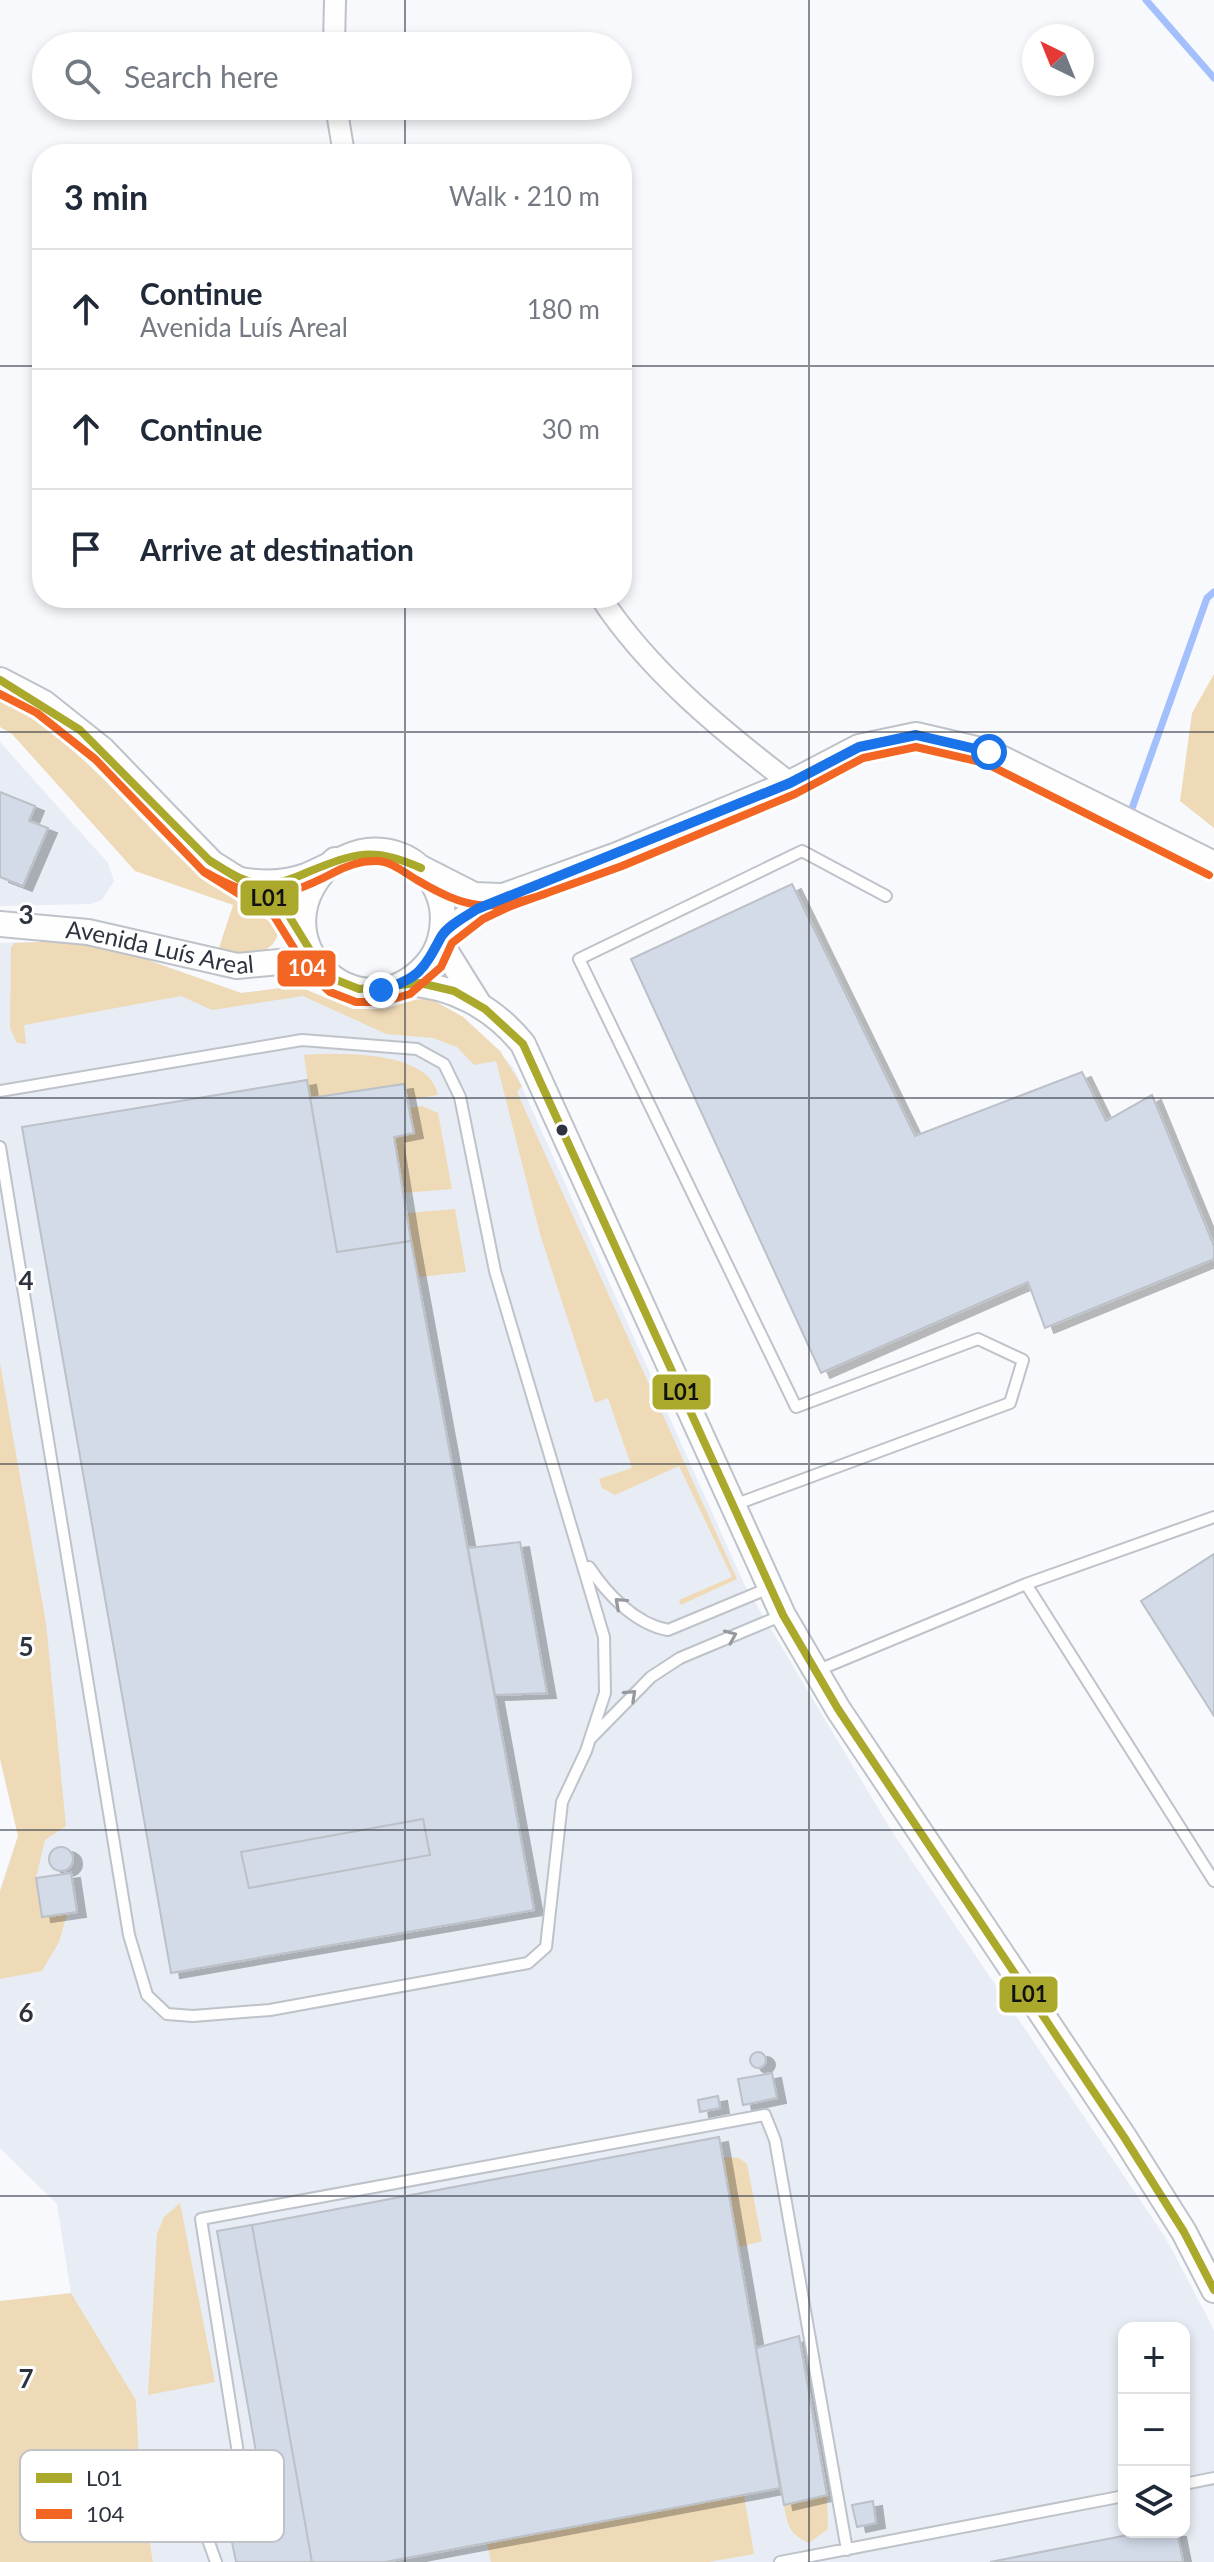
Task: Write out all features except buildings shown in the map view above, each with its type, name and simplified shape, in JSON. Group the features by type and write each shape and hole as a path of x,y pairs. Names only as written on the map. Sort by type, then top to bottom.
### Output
{"street":[{"path":"334,32 335,0"},
{"path":"338,120 342,144"},
{"path":"608,608 619,625 722,731 790,783"},
{"path":"0,680 44,703 103,750 212,863 282,907 303,936 318,965 336,981 358,990 381,990 404,983 426,966 441,938 477,909 506,895 617,855 790,783 859,747 916,735 989,752 1206,859"},
{"path":"240,880 258,884 290,880 356,851 379,849 402,855 474,895 506,895"},
{"path":"303,936 302,914 307,893 318,875 335,860"},
{"path":"421,868 440,899 441,938 479,1005"},
{"name":"Avenida Luís Areal","path":"0,924 88,932 237,966 290,961 318,965"},
{"path":"404,983 446,988 479,1005 512,1031 532,1060 783,1615 816,1671 1124,2137 1184,2232 1214,2290"}],"lane":[{"path":"732,1506 1010,1403 1023,1360 978,1339 796,1407 579,959 802,851 886,896"},
{"path":"0,1091 302,1040 417,1049 444,1064 460,1097 495,1271 584,1560 604,1637 605,1693 562,1802 546,1947 528,1963 270,2010 193,2016 167,2014 147,1995 129,1935 0,1147"},
{"path":"816,1671 1026,1584 1214,1517"},
{"path":"584,1560 604,1587 630,1612 654,1628 668,1630 769,1588"},
{"path":"1026,1584 1214,1881"},
{"path":"589,1740 651,1677 680,1658 783,1615"},
{"path":"237,2450 201,2219 765,2115 775,2140 847,2550"},
{"path":"1190,2483 1214,2478"},
{"path":"780,2562 1118,2497"},
{"path":"209,2542 216,2562"}],"shaded area":[{"path":"1214,674 1214,828 1180,801 1192,713"},
{"path":"0,699 31,718 84,760 204,880 267,910 279,931 270,947 254,953 217,954 233,905 135,871 12,734 0,727"},
{"path":"0,742 108,863 114,881 102,900 90,904 0,906"},
{"path":"91,940 241,993 297,986 353,1009 429,998 463,1017 513,1067 744,1584 891,1830 1165,2237 1209,2320 1214,2332 1214,2562 153,2562 150,2542 284,2542 284,2450 139,2450 136,2400 71,2293 57,2204 0,2148 0,1889 18,1836 0,1747 0,943"},
{"path":"91,940 241,993 297,986 353,1009 429,998 463,1017 500,1051 522,1086 517,1092 737,1579 681,1605 679,1600 732,1577 679,1466 615,1495 602,1488 599,1479 632,1468 608,1398 595,1403 540,1234 496,1061 474,1065 457,1047 433,1038 386,1034 303,996 212,1010 181,996 24,1025 26,1044 17,1043 10,1028 11,947 15,943"},
{"path":"304,1055 360,1055 402,1062 419,1069 431,1080 438,1095 408,1100 404,1085 310,1098"},
{"path":"422,1106 438,1113 452,1189 403,1193 394,1137 414,1132 409,1108"},
{"path":"455,1209 466,1272 418,1277 407,1213"},
{"path":"0,1363 46,1623 66,1826 45,1840 36,1878 42,1917 67,1914 59,1942 42,1971 0,1979 0,1892 18,1836 0,1759"},
{"path":"723,2157 739,2158 747,2164 762,2241 739,2247"},
{"path":"180,2203 215,2382 148,2395 157,2234 164,2217"},
{"path":"71,2293 136,2400 139,2450 20,2450 20,2542 150,2542 153,2562 0,2562 0,2301"},
{"path":"744,2495 754,2554 708,2562 491,2562 487,2543"},
{"path":"827,2495 828,2529 809,2543 790,2528 784,2505"}],"waterway":[{"path":"1146,0 1214,78"},
{"path":"1130,814 1207,598 1214,592"}],"transit line":[{"name":"L01","path":"0,680 80,730 210,861 273,900 289,916 318,963 334,979 359,989 420,983 454,991 485,1009 523,1044 783,1615 838,1709 1124,2137 1184,2232 1214,2290"},
{"name":"104","path":"0,694 37,713 95,759 204,872 274,916 310,974 330,992 356,1002 383,1002 410,994 441,967 452,943 483,919 511,906 622,866 795,794 863,758 916,747 985,763 1209,875"},
{"name":"L01","path":"209,860 243,879 266,884 364,855 390,857 421,868"},
{"name":"104","path":"205,872 239,888 268,894 297,889 354,864 378,861 450,897 479,905 509,904 545,894"}],"route":[{"path":"381,990 404,983 419,973 432,959 442,935 477,909 790,783 859,747 916,735 989,752"}]}
